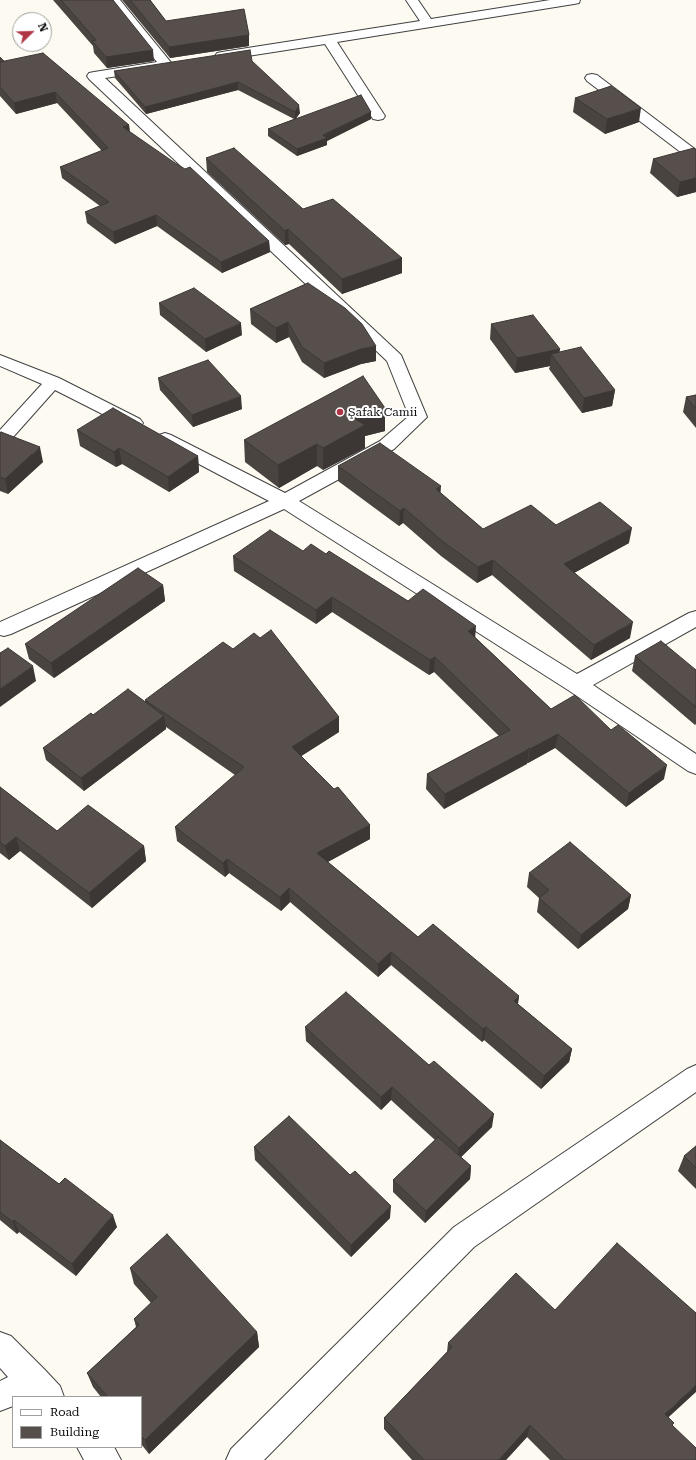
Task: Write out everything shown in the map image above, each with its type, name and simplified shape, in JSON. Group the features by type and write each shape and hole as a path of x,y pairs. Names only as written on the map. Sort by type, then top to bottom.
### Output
{"street":[{"path":"4,629 285,501 387,446 418,417 395,359 94,76 174,63 114,0"},
{"path":"412,0 426,22"},
{"path":"212,57 426,22 574,0"},
{"path":"328,38 378,116"},
{"path":"592,78 696,157"},
{"path":"0,360 53,382 285,501 576,684 696,765"},
{"path":"0,441 53,382"},
{"path":"576,684 696,618"},
{"path":"242,1460 464,1237 696,1077"},
{"path":"0,1348 41,1389"},
{"path":"0,1396 41,1389"},
{"path":"94,1448 105,1460"}],"building":[{"path":"61,0 113,0 153,50 106,57 92,41 96,40"},
{"path":"130,0 150,0 166,21 244,9 249,35 169,47"},
{"path":"250,50 252,61 299,105 295,112 238,82 145,107 114,71"},
{"path":"43,53 129,125 123,127 185,169 190,167 269,241 221,262 156,215 113,232 85,212 109,202 60,167 108,148 55,92 14,103 0,87 0,62"},
{"path":"611,86 641,108 607,119 575,98"},
{"path":"361,95 371,112 323,135 327,138 297,149 268,129"},
{"path":"234,148 303,209 333,199 402,258 342,279 288,229 285,231 206,158"},
{"path":"694,148 696,150 696,178 680,182 653,159"},
{"path":"308,283 345,308 362,324 376,346 361,349 324,363 302,347 288,322 276,328 250,309"},
{"path":"194,288 241,323 205,339 159,303"},
{"path":"533,315 560,349 517,358 491,324"},
{"path":"581,347 615,390 584,398 551,354"},
{"path":"208,360 241,396 192,415 158,378"},
{"path":"363,376 385,408 352,417 365,425 323,448 317,444 278,465 244,440"},
{"path":"696,395 696,409 686,397"},
{"path":"113,408 198,456 168,477 119,448 114,452 77,430"},
{"path":"1,432 40,447 5,479 0,477"},
{"path":"380,443 441,486 436,489 483,529 531,505 556,525 600,502 632,528 564,564 633,622 594,645 493,560 478,567 442,541 404,508 400,511 338,466"},
{"path":"270,530 303,551 311,544 326,554 329,551 408,601 423,589 476,626 468,631 551,709 575,695 611,730 618,725 667,765 629,793 558,734 530,749 528,748 529,749 445,794 427,774 510,730 435,657 430,660 332,597 316,610 233,556"},
{"path":"138,568 163,585 51,663 25,644"},
{"path":"271,630 339,717 292,747 334,789 338,787 370,825 317,853 418,937 433,924 519,996 514,1001 572,1049 544,1076 486,1027 483,1029 391,952 378,964 289,888 280,897 227,859 223,863 175,827 244,767 145,700 223,642 233,649 254,633 260,638"},
{"path":"661,641 696,670 696,707 635,656"},
{"path":"8,648 33,666 0,689 0,653"},
{"path":"128,689 164,716 81,778 43,748 91,713 93,715"},
{"path":"0,787 57,831 88,805 144,846 89,893 16,837 5,846 0,842"},
{"path":"570,842 631,895 581,935 539,898 549,890 529,873"},
{"path":"346,992 429,1065 434,1061 494,1114 459,1148 392,1087 381,1097 305,1027"},
{"path":"289,1116 350,1175 355,1171 391,1206 351,1245 254,1147"},
{"path":"438,1137 471,1166 426,1211 393,1180"},
{"path":"0,1140 59,1184 65,1178 113,1215 72,1264 14,1220 13,1222 0,1212"},
{"path":"696,1146 696,1168 684,1156"},
{"path":"167,1234 257,1332 145,1440 142,1437 142,1396 107,1396 87,1373 139,1325 134,1319 157,1297 130,1268"},
{"path":"617,1243 696,1313 696,1385 665,1414 674,1423 672,1425 696,1448 696,1460 565,1460 530,1425 499,1460 424,1460 384,1418 452,1347 448,1343 516,1273 555,1310"}],"place":[{"name":"Şafak Camii","path":"340,412"}]}
